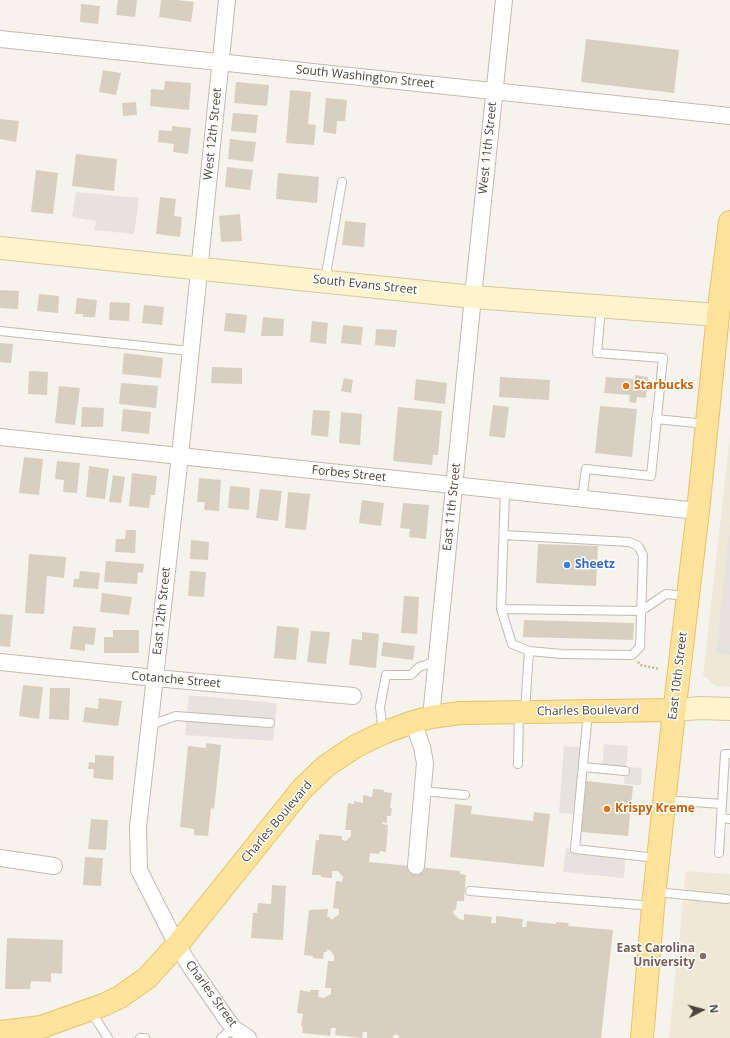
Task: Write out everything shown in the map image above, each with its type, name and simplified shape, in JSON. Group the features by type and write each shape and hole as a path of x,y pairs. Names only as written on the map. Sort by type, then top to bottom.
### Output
{"main road":[{"name":"East 10th Street","path":"642,1038 664,800 707,424 724,316 730,222"},
{"name":"South Evans Street","path":"0,248 473,297 724,316"},
{"path":"675,710 700,708 730,709"},
{"name":"Charles Boulevard","path":"0,1032 40,1027 90,1009 120,997 147,978 177,945 302,789 326,766 356,746 383,733 422,720 460,713 675,710"}],"street":[{"name":"West 12th Street","path":"199,268 227,0"},
{"name":"West 11th Street","path":"473,297 504,0"},
{"name":"South Washington Street","path":"0,39 730,116"},
{"name":"East 12th Street","path":"177,945 139,870 138,827 180,456 199,268"},
{"name":"East 11th Street","path":"422,720 437,661 473,297"},
{"name":"Forbes Street","path":"0,437 698,511"},
{"name":"Cotanche Street","path":"0,662 353,696"},
{"path":"416,866 425,763 422,747 422,720"},
{"path":"0,858 54,866"},
{"name":"Charles Street","path":"177,945 233,1028 248,1038"}],"lane":[{"path":"325,281 342,182"},
{"path":"582,498 586,469 651,476 663,358 597,353 601,306"},
{"path":"0,331 190,351"},
{"path":"656,419 707,424"},
{"path":"504,535 629,542 638,546 643,555 640,646 632,655 562,654 529,651 512,644 501,609 505,490"},
{"path":"501,609 641,611 666,594 688,596"},
{"path":"518,764 529,651"},
{"path":"383,733 380,707 386,675 411,675 419,667 437,661"},
{"path":"588,712 575,849 658,858"},
{"path":"150,725 176,716 270,723"},
{"path":"719,852 726,818 722,804 728,754"},
{"path":"583,767 625,771"},
{"path":"422,791 465,795"},
{"path":"664,800 722,804"},
{"path":"470,892 654,899 727,898"},
{"path":"90,1009 108,1038"},
{"path":"220,1038 233,1028"},
{"path":"140,1038 145,1038"}],"path":[{"path":"632,655 640,665 660,669"}],"shaded area":[{"path":"76,192 139,198 134,234 94,230 96,221 72,217"},
{"path":"730,437 730,687 716,686 703,675"},
{"path":"730,523 730,655 716,654"},
{"path":"189,695 277,703 273,741 185,735"},
{"name":"Krispy Kreme","path":"604,744 628,746 626,767 642,768 641,785 624,784 625,771 602,769"},
{"name":"Krispy Kreme","path":"564,746 584,748 579,815 559,813"},
{"path":"566,848 626,855 624,878 563,872"},
{"name":"East Carolina University","path":"686,871 730,874 730,1038 669,1038"}],"building":[{"path":"118,0 137,0 135,17 116,15"},
{"path":"161,0 194,2 191,22 159,17"},
{"path":"81,4 100,6 98,24 80,22"},
{"path":"586,39 679,50 674,93 581,82"},
{"path":"103,70 121,73 116,95 99,92"},
{"path":"165,81 191,83 189,110 150,106 151,89 164,90"},
{"path":"236,82 269,85 267,106 234,103"},
{"path":"290,90 311,92 308,124 316,125 314,145 286,143"},
{"path":"326,98 347,100 345,121 337,121 336,134 323,132"},
{"path":"136,102 137,115 123,116 122,103"},
{"path":"233,113 258,115 256,133 231,131"},
{"path":"0,119 19,121 16,142 0,139"},
{"path":"172,126 191,128 188,154 173,152 174,144 158,142 159,130 172,131"},
{"path":"230,139 256,142 253,162 228,159"},
{"path":"76,154 117,159 114,191 72,186"},
{"path":"227,167 253,170 250,190 225,187"},
{"path":"36,170 58,173 53,214 31,212"},
{"path":"278,173 319,177 317,203 276,199"},
{"path":"160,197 176,199 174,216 182,217 180,237 156,234"},
{"path":"240,214 242,241 221,242 219,216"},
{"path":"345,221 366,223 364,247 342,245"},
{"path":"0,290 19,291 18,309 0,308"},
{"path":"39,294 59,296 58,313 37,311"},
{"path":"77,298 97,300 95,317 83,317 83,314 75,314"},
{"path":"110,302 130,303 129,321 109,320"},
{"path":"144,305 164,307 162,325 142,323"},
{"path":"226,313 247,315 245,333 224,331"},
{"path":"263,317 284,319 283,336 261,336"},
{"path":"312,321 328,323 326,344 310,342"},
{"path":"343,325 363,327 361,345 341,343"},
{"path":"376,329 397,330 395,347 375,345"},
{"path":"0,343 13,344 11,363 0,362"},
{"path":"124,353 163,358 161,378 122,374"},
{"path":"212,367 242,368 242,384 211,383"},
{"path":"29,371 48,372 47,395 28,394"},
{"name":"Starbucks","path":"635,375 648,377 646,398 637,397 636,403 629,402 630,395 604,393 606,377 635,379"},
{"path":"500,377 550,380 549,400 499,397"},
{"path":"344,378 353,380 351,393 341,391"},
{"path":"416,379 447,383 445,404 414,400"},
{"path":"121,383 158,386 156,408 119,404"},
{"path":"59,386 80,388 75,425 55,423"},
{"path":"493,405 509,407 505,438 489,436"},
{"path":"600,406 637,409 632,457 595,453"},
{"path":"82,407 104,408 103,427 81,427"},
{"path":"398,407 442,411 438,455 433,455 432,465 393,461"},
{"path":"123,409 151,412 149,434 121,431"},
{"path":"313,410 330,411 328,437 311,435"},
{"path":"341,412 362,414 360,445 339,443"},
{"path":"24,457 43,459 39,495 19,493"},
{"path":"57,461 80,463 77,493 63,492 64,480 55,479"},
{"path":"89,466 109,469 105,499 86,497"},
{"path":"132,473 157,476 155,495 151,495 149,508 129,506"},
{"path":"113,475 125,477 121,503 109,502"},
{"path":"199,478 221,480 219,511 204,510 205,502 197,502"},
{"path":"230,486 250,488 249,510 228,508"},
{"path":"260,489 282,491 278,521 256,518"},
{"path":"288,492 310,494 306,530 285,528"},
{"path":"362,500 384,503 381,526 359,523"},
{"path":"403,503 429,505 426,539 409,537 410,529 400,528"},
{"path":"126,530 136,530 135,553 115,552 116,539 125,539"},
{"path":"191,540 209,542 208,560 190,559"},
{"name":"Sheetz","path":"538,544 598,546 596,586 536,583"},
{"path":"29,554 66,557 64,578 47,576 44,614 25,613"},
{"path":"106,561 144,564 143,573 138,572 137,584 104,582"},
{"path":"80,571 100,573 98,589 73,587 74,579 79,579"},
{"path":"190,571 206,572 204,597 188,596"},
{"path":"102,593 132,597 129,615 100,612"},
{"path":"404,596 419,597 417,634 401,633"},
{"path":"0,614 13,615 10,647 0,646"},
{"path":"524,620 634,623 633,640 523,637"},
{"path":"73,626 96,628 94,645 85,644 85,651 70,649"},
{"path":"277,626 299,628 296,660 274,658"},
{"path":"113,630 139,630 139,653 104,653 104,637 113,637"},
{"path":"311,631 330,632 326,664 307,662"},
{"path":"362,632 379,634 376,668 349,665 352,639 362,640"},
{"path":"383,642 415,646 413,660 381,656"},
{"path":"23,685 43,687 39,719 19,716"},
{"path":"50,688 70,688 69,720 49,719"},
{"path":"99,698 122,701 118,726 83,722 85,707 98,709"},
{"path":"206,743 221,745 214,809 211,808 208,836 194,835 194,829 180,827 188,746 206,748"},
{"path":"95,755 114,756 113,780 93,778 94,769 88,769 89,762 95,763"},
{"name":"Krispy Kreme","path":"586,781 633,786 628,836 581,832"},
{"path":"373,789 384,790 384,792 392,793 390,808 392,808 391,816 387,816 387,823 382,822 382,824 388,825 386,852 380,851 379,854 370,853 369,862 460,871 460,874 466,875 464,901 457,901 456,910 454,910 453,913 459,919 464,920 464,914 492,917 491,923 496,923 496,916 523,919 522,927 526,927 527,921 556,924 556,922 569,923 568,926 613,930 601,1038 398,1038 399,1035 394,1035 393,1038 367,1038 367,1032 363,1032 362,1038 335,1035 336,1028 331,1028 330,1036 302,1033 303,1026 301,1026 303,1014 297,1013 300,990 310,992 310,990 319,990 318,997 324,998 331,994 331,988 325,988 328,961 334,961 334,956 330,950 326,950 327,952 324,952 323,959 304,955 309,910 328,909 327,917 330,917 330,919 333,919 339,914 339,909 333,908 336,881 342,882 343,877 338,871 332,871 332,878 321,877 321,875 312,875 316,840 319,840 319,834 342,836 342,840 346,841 351,836 351,830 345,830 348,803 354,804 354,801 363,803 363,795 372,797"},
{"path":"455,804 472,806 471,814 533,821 534,812 550,814 544,867 450,857"},
{"path":"91,819 108,820 106,850 88,849"},
{"path":"85,857 103,858 101,886 83,885"},
{"path":"272,885 286,886 283,940 251,938 253,913 257,913 258,903 271,904"},
{"path":"7,938 63,940 62,974 51,973 51,982 31,981 30,989 5,989"}],"place":[{"name":"Starbucks","path":"626,386"},
{"name":"Sheetz","path":"567,565"},
{"name":"Krispy Kreme","path":"607,809"},
{"name":"East Carolina University","path":"703,956"}]}
